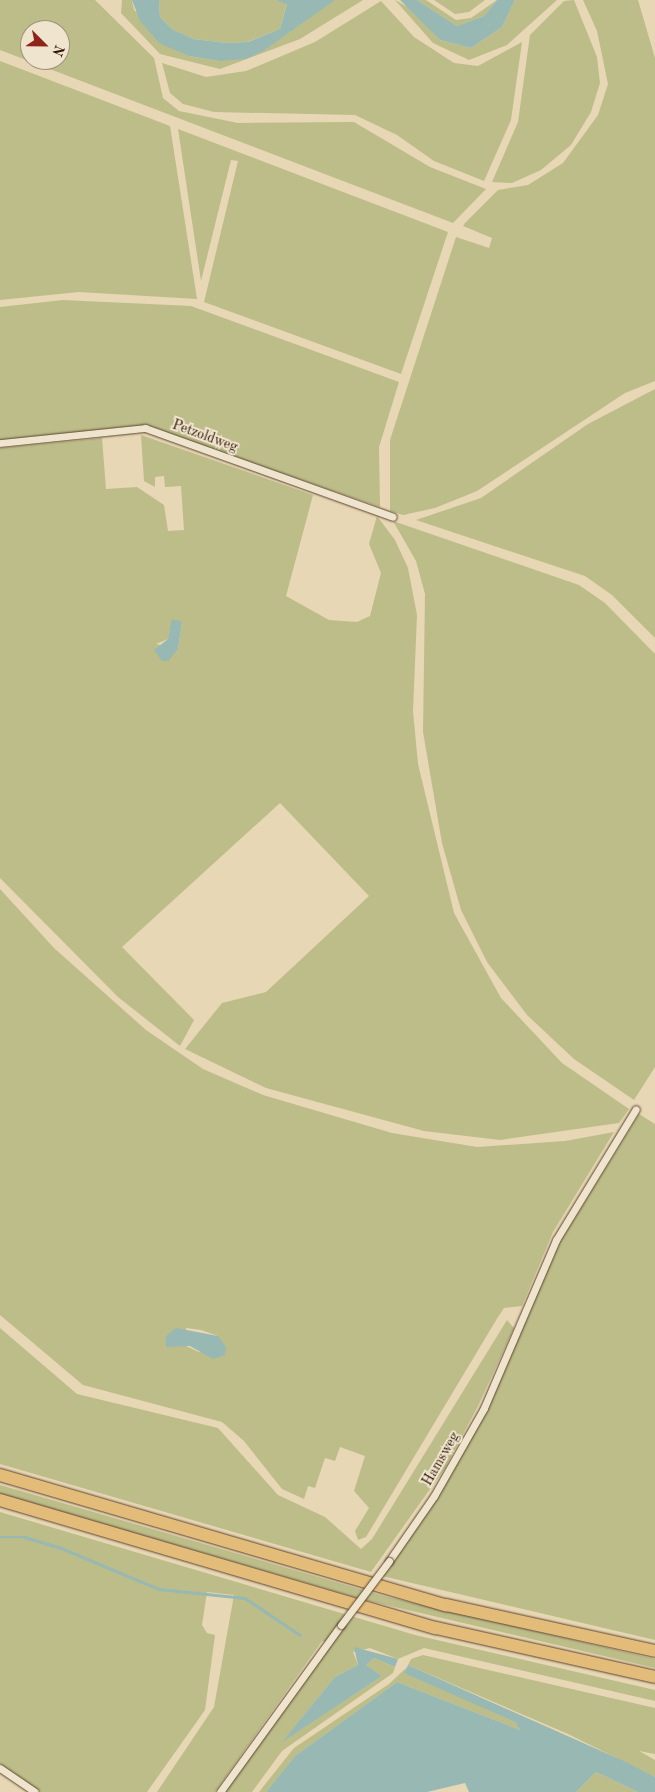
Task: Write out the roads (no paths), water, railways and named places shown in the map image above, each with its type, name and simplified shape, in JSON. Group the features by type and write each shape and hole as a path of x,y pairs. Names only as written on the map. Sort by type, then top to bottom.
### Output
{"highway":[{"path":"0,1476 446,1605 655,1651"},
{"path":"0,1500 436,1628 655,1677"}],"street":[{"name":"Petzoldweg","path":"0,443 145,428 393,518"},
{"name":"Hamsweg","path":"220,1792 389,1561 434,1496 484,1408 556,1240 636,1109"},
{"path":"0,1768 35,1792"}],"water":[{"path":"132,0 159,0 160,17 172,29 194,39 226,43 248,42 280,29 287,4 275,0 335,0 263,51 246,59 219,61 189,56 159,43 140,21"},
{"path":"400,0 417,0 457,26 484,16 497,0 515,0 502,27 471,48 440,40"},
{"path":"172,619 182,622 178,649 168,661 162,661 154,650 168,639"},
{"path":"176,1328 218,1336 226,1347 225,1355 213,1359 190,1346 166,1347 166,1336"},
{"path":"354,1647 398,1659 395,1667 374,1658 366,1665 382,1676 282,1742 335,1677 358,1665"},
{"path":"408,1665 626,1762 655,1777 655,1792 638,1792 596,1772 576,1792 469,1792 465,1783 427,1792 266,1792 295,1756 397,1682 520,1730 515,1722 404,1673"}],"waterway":[{"path":"0,1537 25,1537 61,1548 159,1589 245,1598 300,1635"}]}
